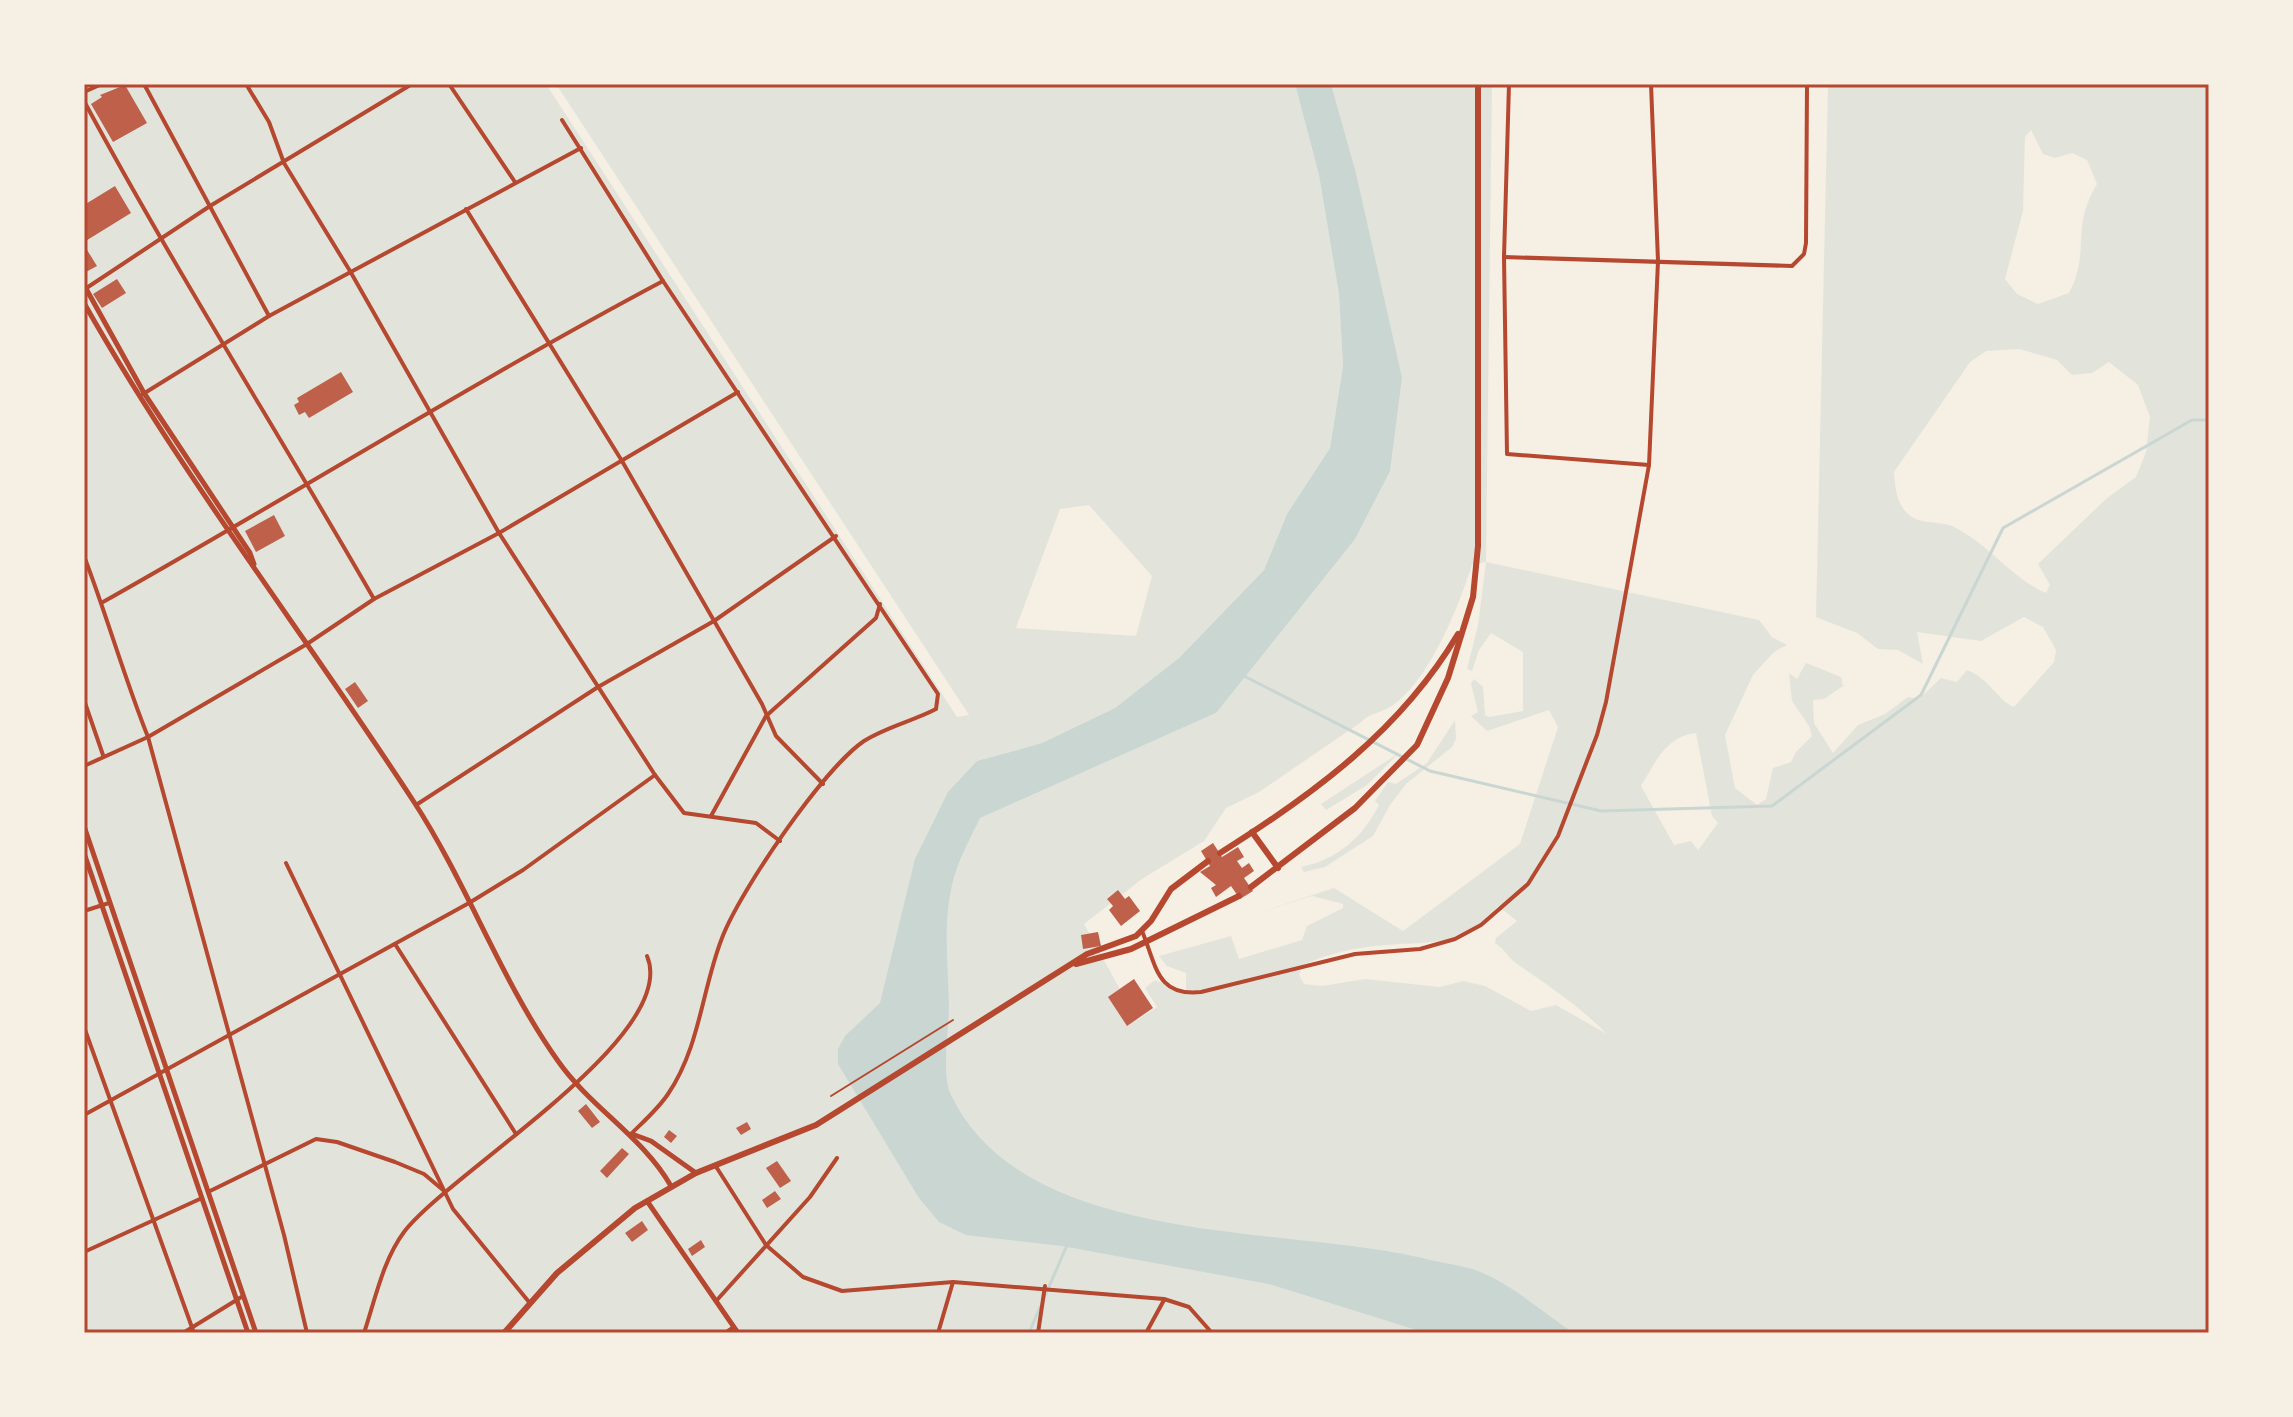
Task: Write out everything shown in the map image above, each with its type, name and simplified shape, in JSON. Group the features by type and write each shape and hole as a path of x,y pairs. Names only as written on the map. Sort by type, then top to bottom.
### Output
{"highway":[{"path":"1251,887 1355,808 1417,745 1441,698 1473,597 1478,546 1478,84"},
{"path":"1220,853 1339,770 1377,738 1418,693 1462,627"},
{"path":"1252,832 1278,868"},
{"path":"504,1333 529,1302 607,1229 647,1201 696,1173 802,1131 842,1110 999,1008 1098,949 1130,940 1142,931 1171,889 1208,861"},
{"path":"1073,965 1146,942 1239,896"}],"street":[{"path":"84,92 102,84"},
{"path":"144,84 269,316"},
{"path":"246,84 269,122 284,163 350,271 499,533 655,775 684,813 756,823 780,841"},
{"path":"412,84 210,206 85,288 144,393 234,529 254,565 416,805 542,1036 576,1084 631,1134 671,1186"},
{"path":"449,84 515,182"},
{"path":"1509,84 1504,257 1507,454 1649,465"},
{"path":"1142,931 1164,983 1187,994 1355,954 1436,946 1481,925 1503,908 1546,860 1597,735 1649,465 1658,261 1651,84"},
{"path":"1504,257 1792,266 1799,261 1806,243 1807,84"},
{"path":"84,101 159,240 225,341 374,599"},
{"path":"562,120 663,281 836,536 938,694 936,709 865,740 823,784 780,841 722,937 696,1031 677,1079 658,1107 631,1134"},
{"path":"138,397 269,316 581,148"},
{"path":"466,209 622,461 784,746 823,784"},
{"path":"102,603 309,486 550,341 663,281"},
{"path":"84,303 138,397 227,533 254,565"},
{"path":"111,351 118,347"},
{"path":"84,766 148,737 307,644 374,599 499,533 738,392"},
{"path":"416,805 598,687 714,621 836,536"},
{"path":"84,556 102,603 121,670 148,737 307,1333"},
{"path":"711,816 766,716 876,618 880,604"},
{"path":"84,700 103,755"},
{"path":"84,1115 469,903 523,870 655,775"},
{"path":"84,826 248,1333"},
{"path":"84,853 209,1191 256,1333"},
{"path":"286,863 341,973 385,1075 445,1192 465,1227 529,1302"},
{"path":"84,911 109,903"},
{"path":"395,944 516,1134"},
{"path":"364,1333 394,1247 406,1230 445,1192 576,1084 642,1012 651,988 652,968 647,956"},
{"path":"84,1027 113,1099 193,1330"},
{"path":"631,1134 651,1141 696,1173"},
{"path":"84,1252 203,1197 209,1191 316,1139 327,1139 424,1174 445,1192"},
{"path":"717,1300 810,1197 837,1158"},
{"path":"715,1165 766,1245 803,1277 842,1291 953,1282 1045,1286 1164,1299 1189,1307 1212,1333"},
{"path":"647,1201 736,1330 725,1333"},
{"path":"938,1333 953,1282"},
{"path":"1038,1333 1045,1286"},
{"path":"183,1333 193,1330 243,1296"},
{"path":"1146,1333 1164,1299"}],"path":[{"path":"831,1096 953,1020"}],"shaded area":[{"path":"84,84 546,84 957,717 969,715 556,84 1295,84 1319,175 1339,294 1343,366 1330,448 1287,514 1264,570 1179,658 1115,708 1042,743 984,759 1013,803 1216,713 1272,642 1402,377 1356,173 1331,84 1492,84 1486,562 1759,620 1772,637 1787,645 1774,652 1753,675 1725,735 1735,788 1757,805 1766,799 1773,768 1791,762 1812,736 1792,701 1789,673 1797,679 1806,663 1841,677 1843,686 1824,699 1813,700 1814,723 1833,753 1858,725 1885,714 1908,697 1919,699 1941,678 1957,682 1967,670 2014,707 2054,662 2056,650 2043,627 2024,617 1981,641 1917,632 1923,664 1898,650 1878,649 1857,633 1816,617 1828,84 2209,84 2209,1333 1574,1333 1483,1273 1387,1319 1426,1333 84,1333","holes":["2031,130 2043,154 2055,158 2072,153 2087,160 2097,184 2084,214 2079,265 2069,293 2038,304 2017,294 2005,279 2023,211 2025,137","2019,349 2057,360 2072,375 2092,373 2109,362 2138,385 2150,417 2146,452 2136,477 2106,499 2038,564 2050,585 2046,593 2022,579 1967,534 1949,525 1912,517 1898,499 1894,472 1970,362 1986,351","1089,505 1152,576 1136,636 1016,628 1060,509","1486,562 1478,625 1467,669 1472,671 1479,650 1491,633 1523,652 1523,711 1489,717 1485,715 1483,687 1474,679 1471,684 1478,712 1471,716 1487,731 1549,710 1558,727 1520,844 1403,931 1334,888 1252,915 1312,896 1343,904 1343,908 1307,926 1302,940 1239,959 1231,936 1159,956 1167,966 1186,973 1186,994 1155,980 1145,988 1157,1007 1137,1020 1084,924 1142,879 1204,841 1226,808 1259,792 1406,694 1419,679 1441,642 1472,565","1696,733 1712,816 1718,823 1698,850 1691,841 1674,845 1641,786 1662,752 1677,739","1498,906 1517,921 1496,938 1495,943 1514,962 1575,1005 1607,1034 1556,1005 1531,1011 1485,986 1463,981 1440,987 1365,979 1322,986 1304,984 1299,975 1303,965 1334,954 1365,947 1434,942 1472,929"]},
{"path":"1295,84 1331,84 1356,173 1402,377 1390,471 1355,539 1216,713 980,818 957,868 949,900 948,1086 951,1095 987,1145 1037,1181 1098,1206 1165,1222 1372,1249 1470,1269 1507,1286 1574,1333 1426,1333 1269,1284 1062,1246 966,1235 939,1222 919,1198 838,1064 838,1049 845,1036 880,1003 915,859 948,792 977,761 1042,743 1115,708 1179,658 1264,570 1287,514 1330,448 1343,366 1339,294 1319,175"},
{"path":"1455,720 1456,739 1452,747 1406,784 1373,836 1325,867 1304,872 1301,867 1326,859 1357,837 1379,805 1375,801 1388,782 1396,784 1427,763"},
{"path":"1399,753 1367,785 1326,810 1321,804"}],"building":[{"path":"125,85 147,123 113,142 91,104 102,97 100,95"},
{"path":"115,186 131,213 84,242 84,205"},
{"path":"84,245 97,266 84,273"},
{"path":"117,279 126,293 102,308 93,294"},
{"path":"341,372 353,392 309,418 305,412 299,415 294,405 299,402 297,398"},
{"path":"274,515 285,536 256,552 245,531"},
{"path":"355,682 368,701 358,708 345,689"},
{"path":"1213,843 1222,857 1238,847 1244,857 1237,861 1242,868 1249,863 1254,871 1244,878 1253,891 1240,899 1231,886 1216,897 1211,888 1216,885 1200,872 1210,866 1201,851"},
{"path":"1118,890 1125,899 1129,896 1140,911 1121,926 1109,910 1113,906 1107,899"},
{"path":"1098,932 1101,946 1083,949 1081,935"},
{"path":"1134,979 1153,1008 1127,1026 1108,997"},
{"path":"586,1104 600,1122 592,1128 578,1111"},
{"path":"747,1122 751,1129 741,1135 736,1128"},
{"path":"669,1130 677,1136 671,1143 664,1137"},
{"path":"622,1148 629,1154 607,1178 600,1171"},
{"path":"777,1161 791,1181 780,1188 766,1168"},
{"path":"775,1191 781,1199 767,1208 762,1200"},
{"path":"642,1221 648,1230 632,1242 625,1233"},
{"path":"701,1240 705,1247 692,1256 688,1249"}],"waterway":[{"path":"1242,675 1430,771 1601,811 1772,806 1921,695 2003,528 2192,420 2209,420"},
{"path":"1045,1296 1067,1245"},
{"path":"1029,1333 1040,1307"}]}
